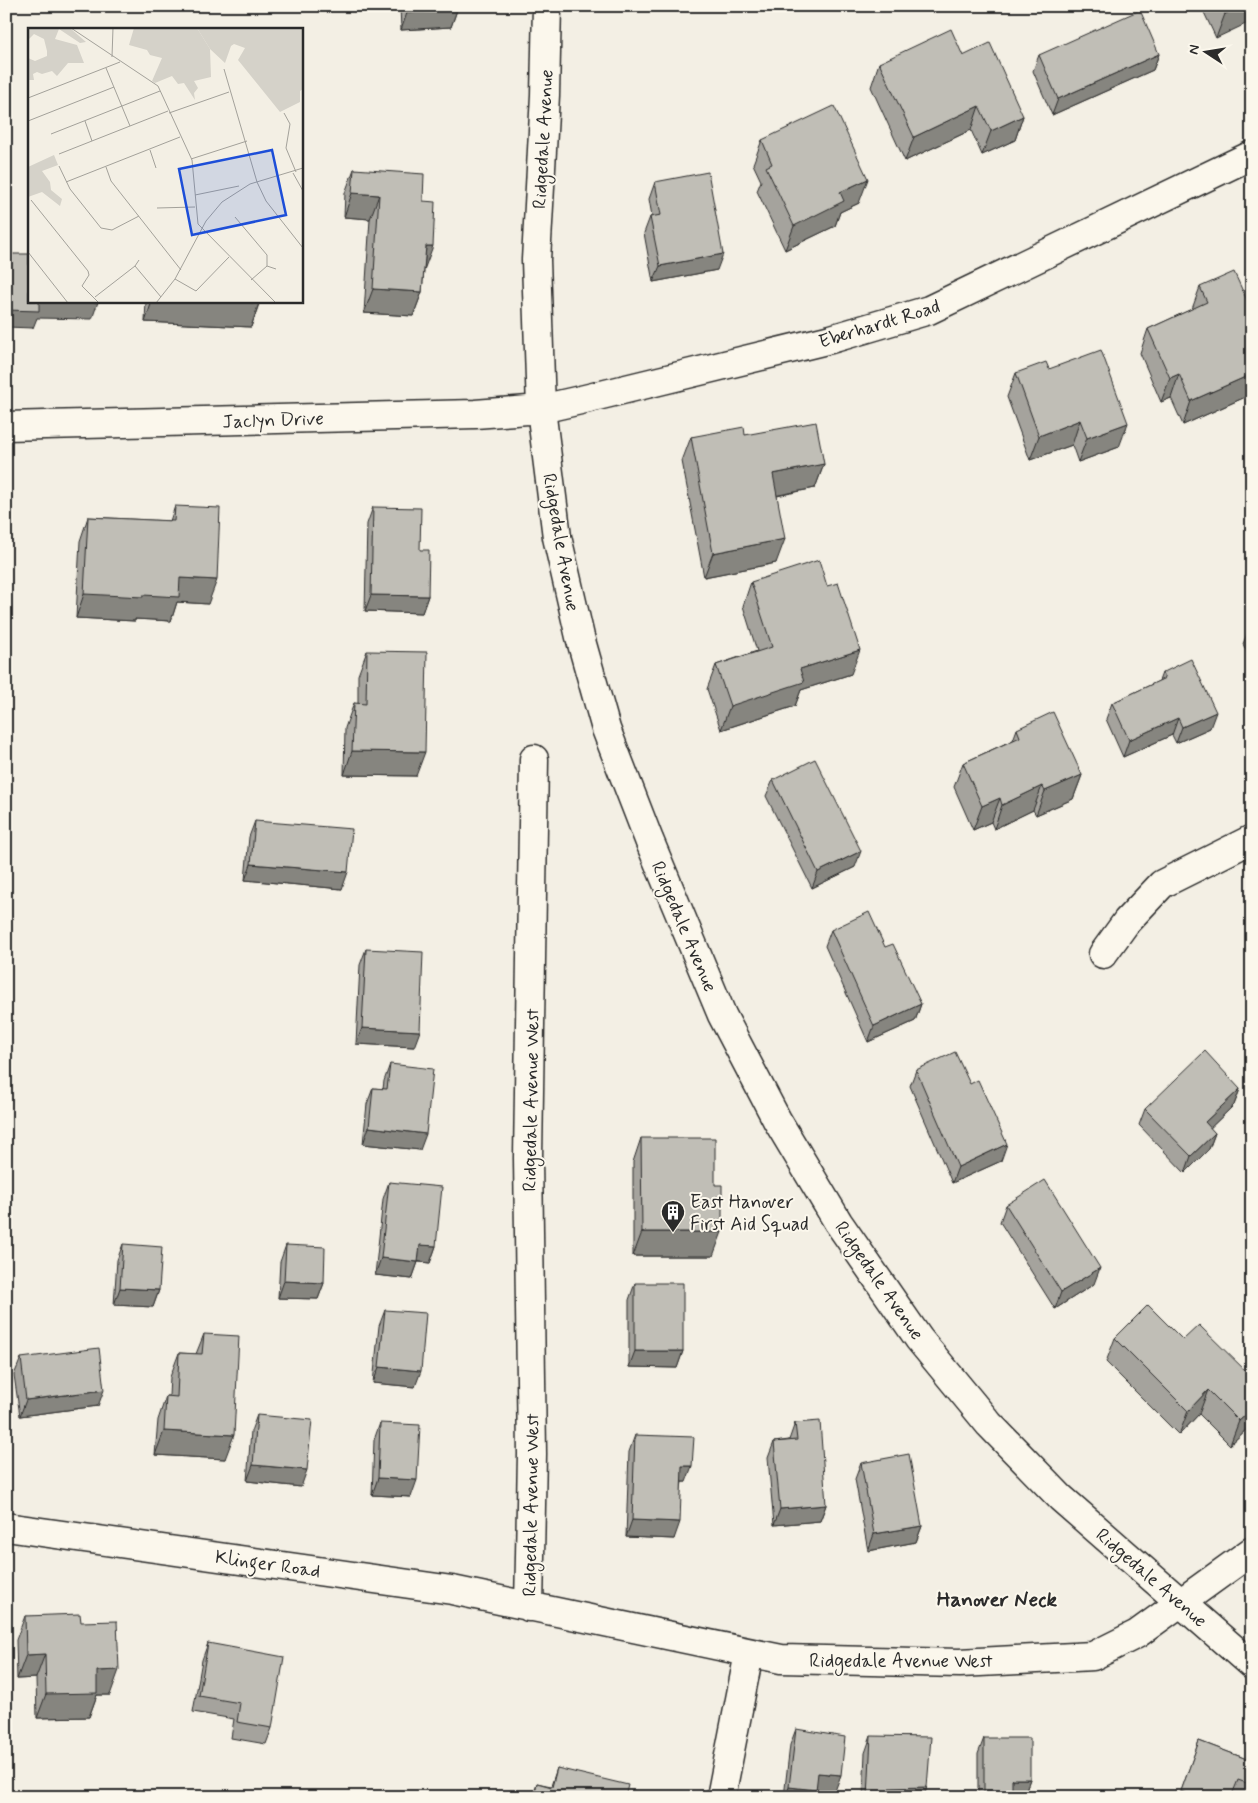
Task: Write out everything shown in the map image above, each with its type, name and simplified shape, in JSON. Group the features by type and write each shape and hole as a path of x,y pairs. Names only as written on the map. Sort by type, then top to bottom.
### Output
{"street":[{"name":"Ridgedale Avenue","path":"547,6 545,95 536,260 540,409 557,537 580,638 606,728 649,840 722,1015 777,1120 838,1222 919,1339 989,1424 1061,1498 1252,1665"},
{"name":"Eberhardt Road","path":"540,409 831,339 929,310 1252,155"},
{"name":"Jaclyn Drive","path":"6,426 475,414 540,409"},
{"name":"Ridgedale Avenue West","path":"534,759 528,1158 532,1454 529,1607 781,1659 960,1663 1093,1656 1137,1634 1252,1551"},
{"path":"1103,954 1127,921 1162,884 1252,839"},
{"name":"Klinger Road","path":"6,1527 452,1590 529,1607"},
{"path":"721,1797 749,1653"}],"building":[{"path":"407,6 457,6 457,10 407,13"},
{"path":"1221,6 1241,6 1225,14"},
{"path":"1140,10 1159,54 1058,99 1039,55"},
{"path":"951,29 963,56 990,43 1023,116 991,131 979,106 914,137 879,63"},
{"path":"834,106 868,179 840,192 844,201 794,226 766,167 772,164 762,140"},
{"path":"354,169 424,174 423,201 435,202 433,246 426,246 422,292 373,289 379,195 352,193"},
{"path":"708,172 723,254 660,266 650,217 661,215 655,182"},
{"path":"6,254 28,254 28,302 39,302 39,311 6,310"},
{"path":"1234,272 1252,311 1252,374 1191,401 1179,374 1170,378 1148,329 1207,302 1200,287"},
{"path":"1101,350 1128,423 1087,438 1080,420 1039,436 1016,373 1046,362 1049,369"},
{"path":"816,422 824,464 773,474 785,539 713,553 691,437 744,427 745,435"},
{"path":"175,506 220,508 217,580 180,578 179,597 84,594 88,517 174,521"},
{"path":"373,507 421,508 420,550 429,550 428,596 371,595"},
{"path":"819,560 827,586 838,583 860,650 800,669 804,682 730,706 716,665 772,647 751,582"},
{"path":"367,651 427,652 425,752 352,751 354,703 366,704"},
{"path":"1191,659 1216,712 1182,727 1178,718 1129,740 1112,703 1165,678 1162,673"},
{"path":"1053,712 1082,775 1045,791 1042,786 1002,805 1000,798 982,806 963,763 1020,737 1017,729"},
{"path":"815,759 861,851 818,872 773,780"},
{"path":"255,821 352,829 348,872 251,864"},
{"path":"869,912 885,947 893,944 921,1004 874,1026 831,930"},
{"path":"366,949 423,952 420,1031 362,1028"},
{"path":"1205,1051 1240,1089 1205,1122 1215,1133 1191,1156 1145,1109"},
{"path":"955,1052 970,1084 978,1080 1007,1144 958,1167 916,1070"},
{"path":"390,1064 433,1069 426,1134 369,1127 373,1088 387,1089"},
{"name":"East Hanover First Aid Squad","path":"641,1138 715,1138 715,1185 722,1185 722,1232 642,1232"},
{"path":"1045,1180 1100,1268 1061,1292 1006,1205"},
{"path":"389,1182 442,1187 436,1246 420,1245 418,1262 381,1258"},
{"path":"123,1244 162,1247 159,1290 120,1288"},
{"path":"286,1245 325,1247 324,1283 284,1281"},
{"path":"635,1283 683,1283 683,1351 635,1351"},
{"path":"1148,1305 1183,1340 1199,1325 1252,1377 1252,1409 1239,1421 1208,1390 1188,1411 1115,1338"},
{"path":"385,1310 426,1313 421,1371 379,1367"},
{"path":"204,1334 239,1336 234,1435 164,1431 166,1396 177,1397 179,1353 202,1354"},
{"path":"99,1348 104,1390 26,1400 21,1358"},
{"path":"257,1415 312,1420 307,1470 253,1465"},
{"path":"820,1421 826,1505 780,1509 774,1442 797,1440 795,1423"},
{"path":"380,1423 420,1425 417,1480 378,1478"},
{"path":"635,1435 694,1437 692,1466 682,1466 680,1522 632,1520"},
{"path":"909,1454 922,1526 874,1534 861,1463"},
{"path":"80,1614 81,1622 117,1621 119,1670 97,1671 97,1693 46,1694 45,1654 26,1655 25,1616"},
{"path":"208,1643 284,1657 272,1728 237,1722 240,1703 199,1696"},
{"path":"796,1729 845,1737 841,1775 818,1773 816,1790 789,1787"},
{"path":"871,1736 931,1737 927,1787 889,1788 889,1797 868,1797"},
{"path":"984,1738 1030,1738 1030,1779 1012,1779 1012,1791 984,1791"},
{"path":"1199,1741 1252,1761 1252,1785 1238,1780 1231,1797 1196,1797 1181,1791"},
{"path":"557,1768 628,1785 625,1797 534,1797 537,1783 552,1787"}],"place":[{"name":"East Hanover First Aid Squad","path":"673,1233"}],"district":[{"name":"Hanover Neck","path":"997,1599"}]}
